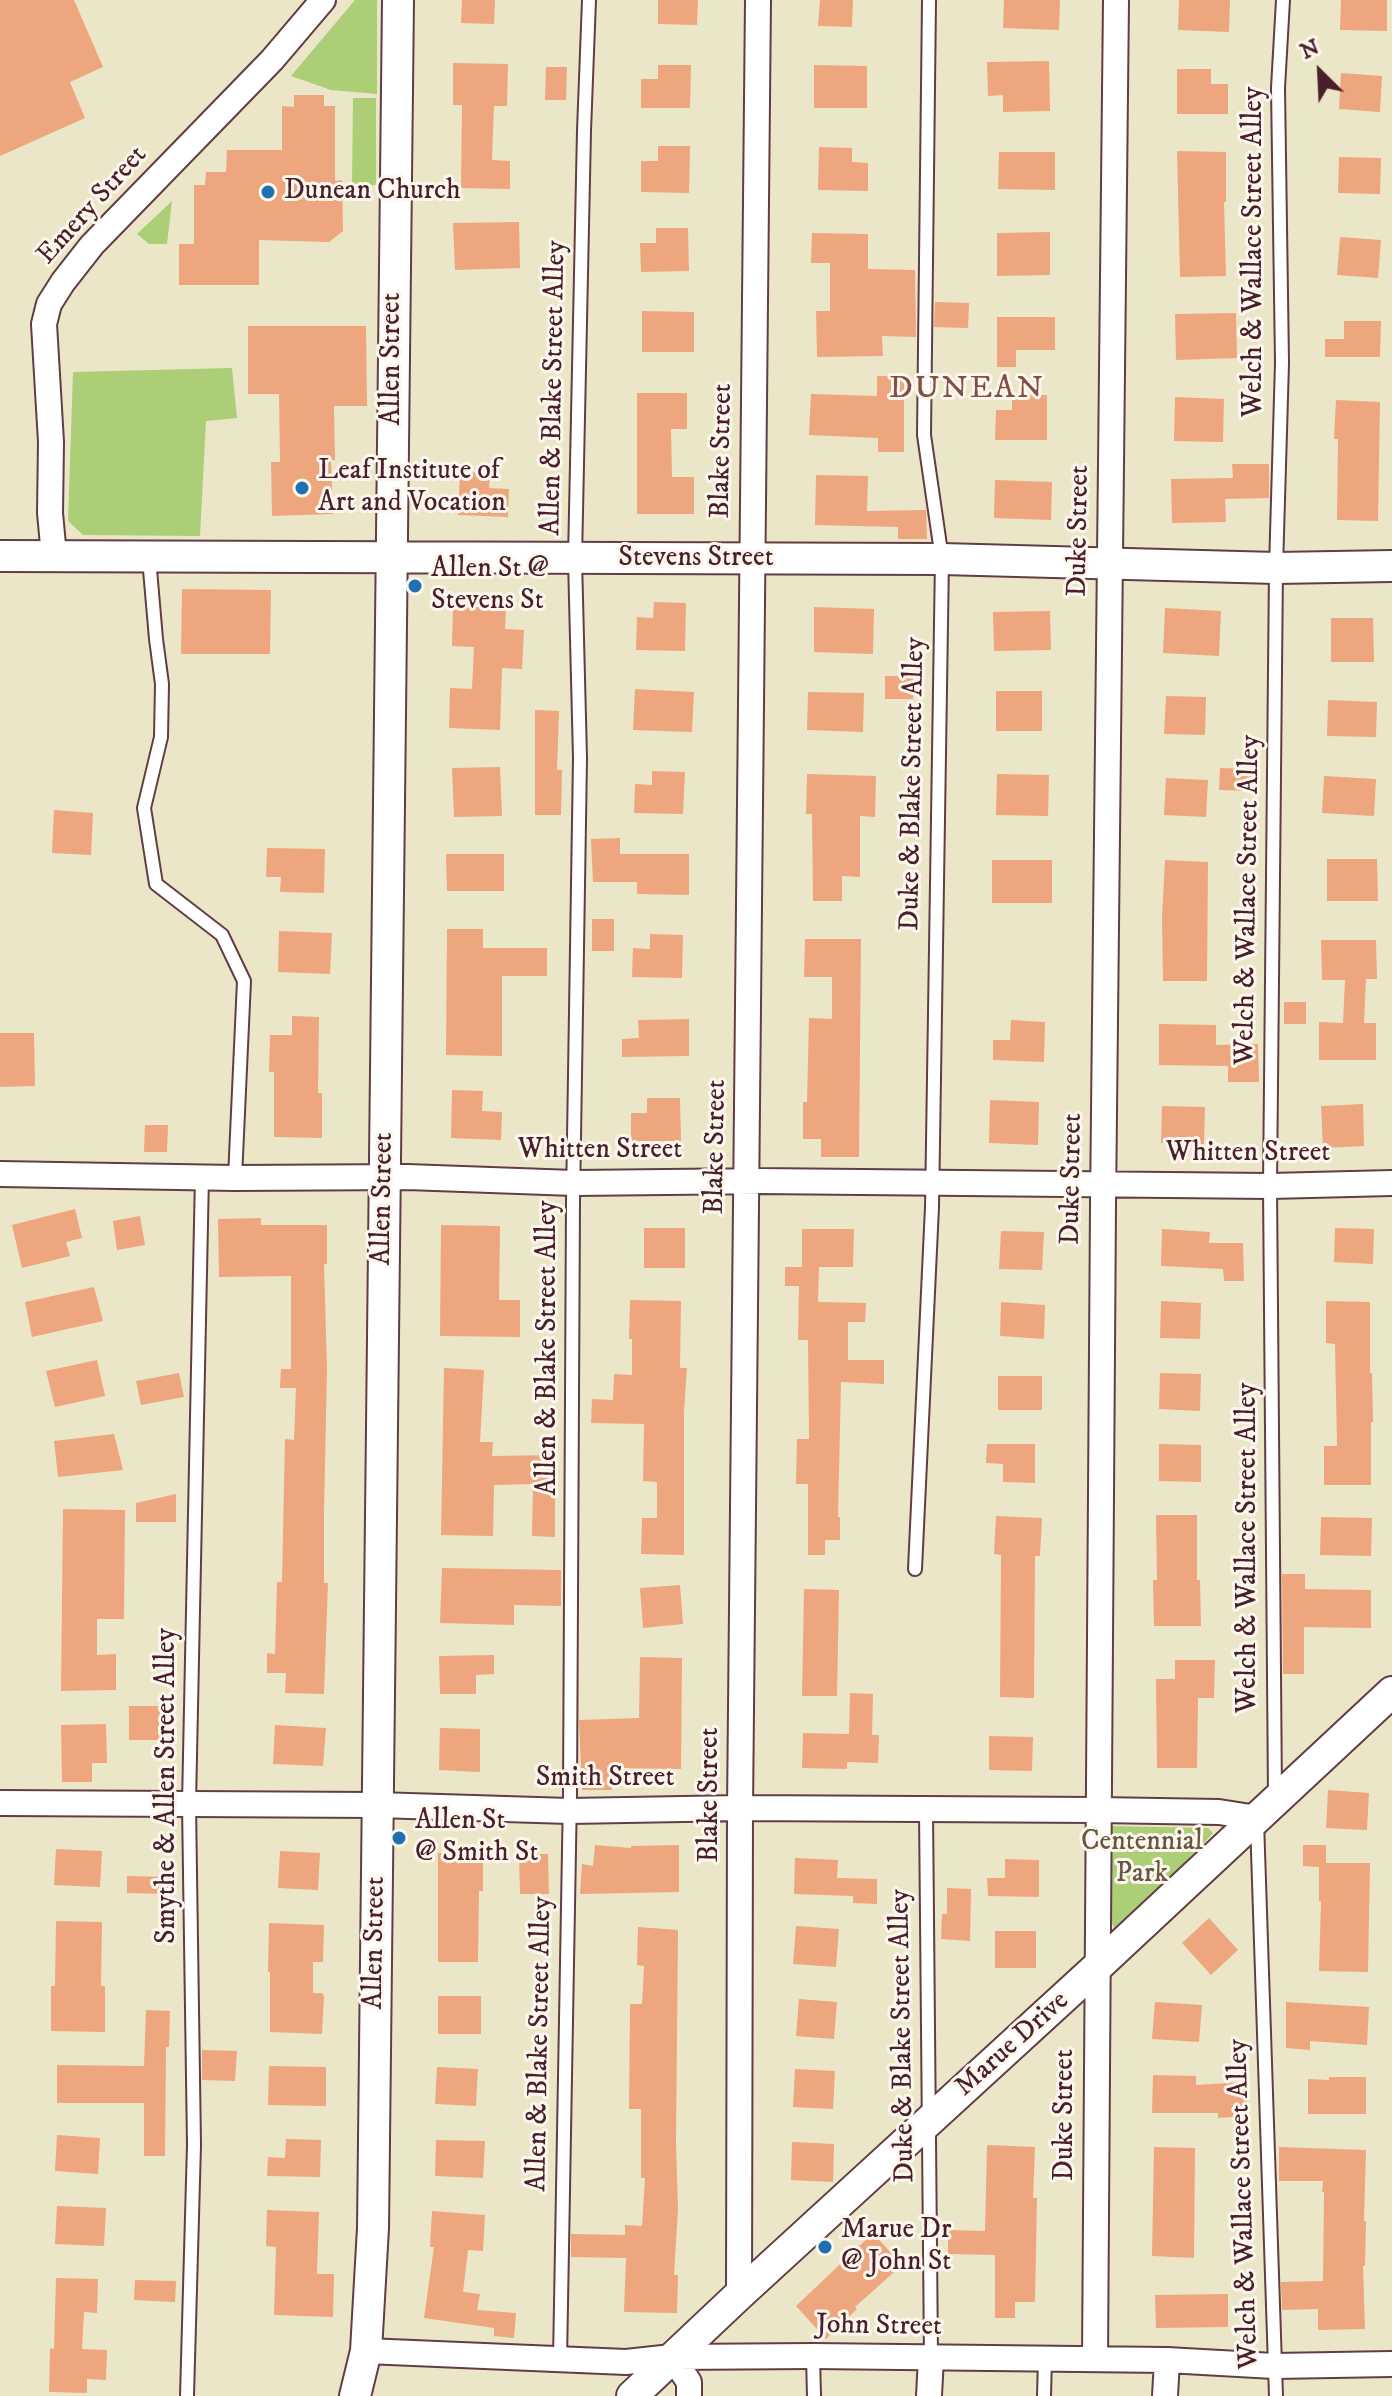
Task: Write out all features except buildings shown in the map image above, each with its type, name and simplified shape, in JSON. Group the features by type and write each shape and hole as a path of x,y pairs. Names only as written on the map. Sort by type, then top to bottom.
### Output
{"street":[{"name":"Emery Street","path":"54,556 44,324 49,304 92,245 272,60 323,0"},
{"name":"Allen Street","path":"355,2396 366,2351 373,2228 398,0"},
{"name":"Blake Street","path":"739,2295 740,1808 758,0"},
{"name":"Duke Street","path":"1095,2359 1096,1968 1099,1920 1103,1184 1116,0"},
{"name":"Stevens Street","path":"0,556 942,559 1276,568 1392,566"},
{"name":"Whitten Street","path":"0,1174 385,1177 574,1183 746,1181 1270,1186 1392,1183"},
{"name":"Marue Drive","path":"632,2396 1392,1692"},
{"name":"Smith Street","path":"0,1803 377,1805 569,1811 740,1808 1219,1812 1266,1809"},
{"name":"John Street","path":"366,2351 626,2362 672,2357 813,2356 1167,2360 1274,2366 1392,2364"},
{"path":"672,2357 689,2382 689,2396"},
{"path":"929,2396 931,2357"},
{"path":"1165,2396 1167,2360"}],"lane":[{"name":"Allen & Blake Street Alley","path":"560,2361 580,758 575,559 589,0"},
{"name":"Duke & Blake Street Alley","path":"915,1569 932,1183 942,559 924,435 929,0"},
{"name":"Welch & Wallace Street Alley","path":"1276,2396 1266,1809 1276,568 1282,363 1278,88 1283,0"},
{"path":"149,556 162,684 161,737 144,808 156,884 222,935 244,981 235,1178"},
{"name":"Smythe & Allen Street Alley","path":"187,2396 194,2145 189,1804 202,1175"},
{"name":"Duke & Blake Street Alley","path":"926,1809 931,2357"},
{"path":"813,2356 814,2396"},
{"path":"1044,2396 1045,2359"}],"green space":[{"path":"355,0 377,0 377,94 331,90 291,76"},
{"path":"353,98 376,98 376,185 352,186"},
{"path":"172,201 167,244 149,244 137,234"},
{"path":"232,368 237,418 206,421 200,536 83,535 68,521 73,372"},
{"name":"Centennial Park","path":"1109,1826 1208,1828 1213,1833 1133,1918 1114,1928 1109,1916"}],"place":[{"name":"Dunean Church","path":"268,192"},
{"name":"Leaf Institute of Art and Vocation","path":"302,488"},
{"name":"Allen St @ Stevens St","path":"415,586"},
{"name":"Allen St @ Smith St","path":"399,1838"},
{"name":"Marue Dr @ John St","path":"825,2247"}],"district":[{"name":"DUNEAN","path":"967,390"}]}
